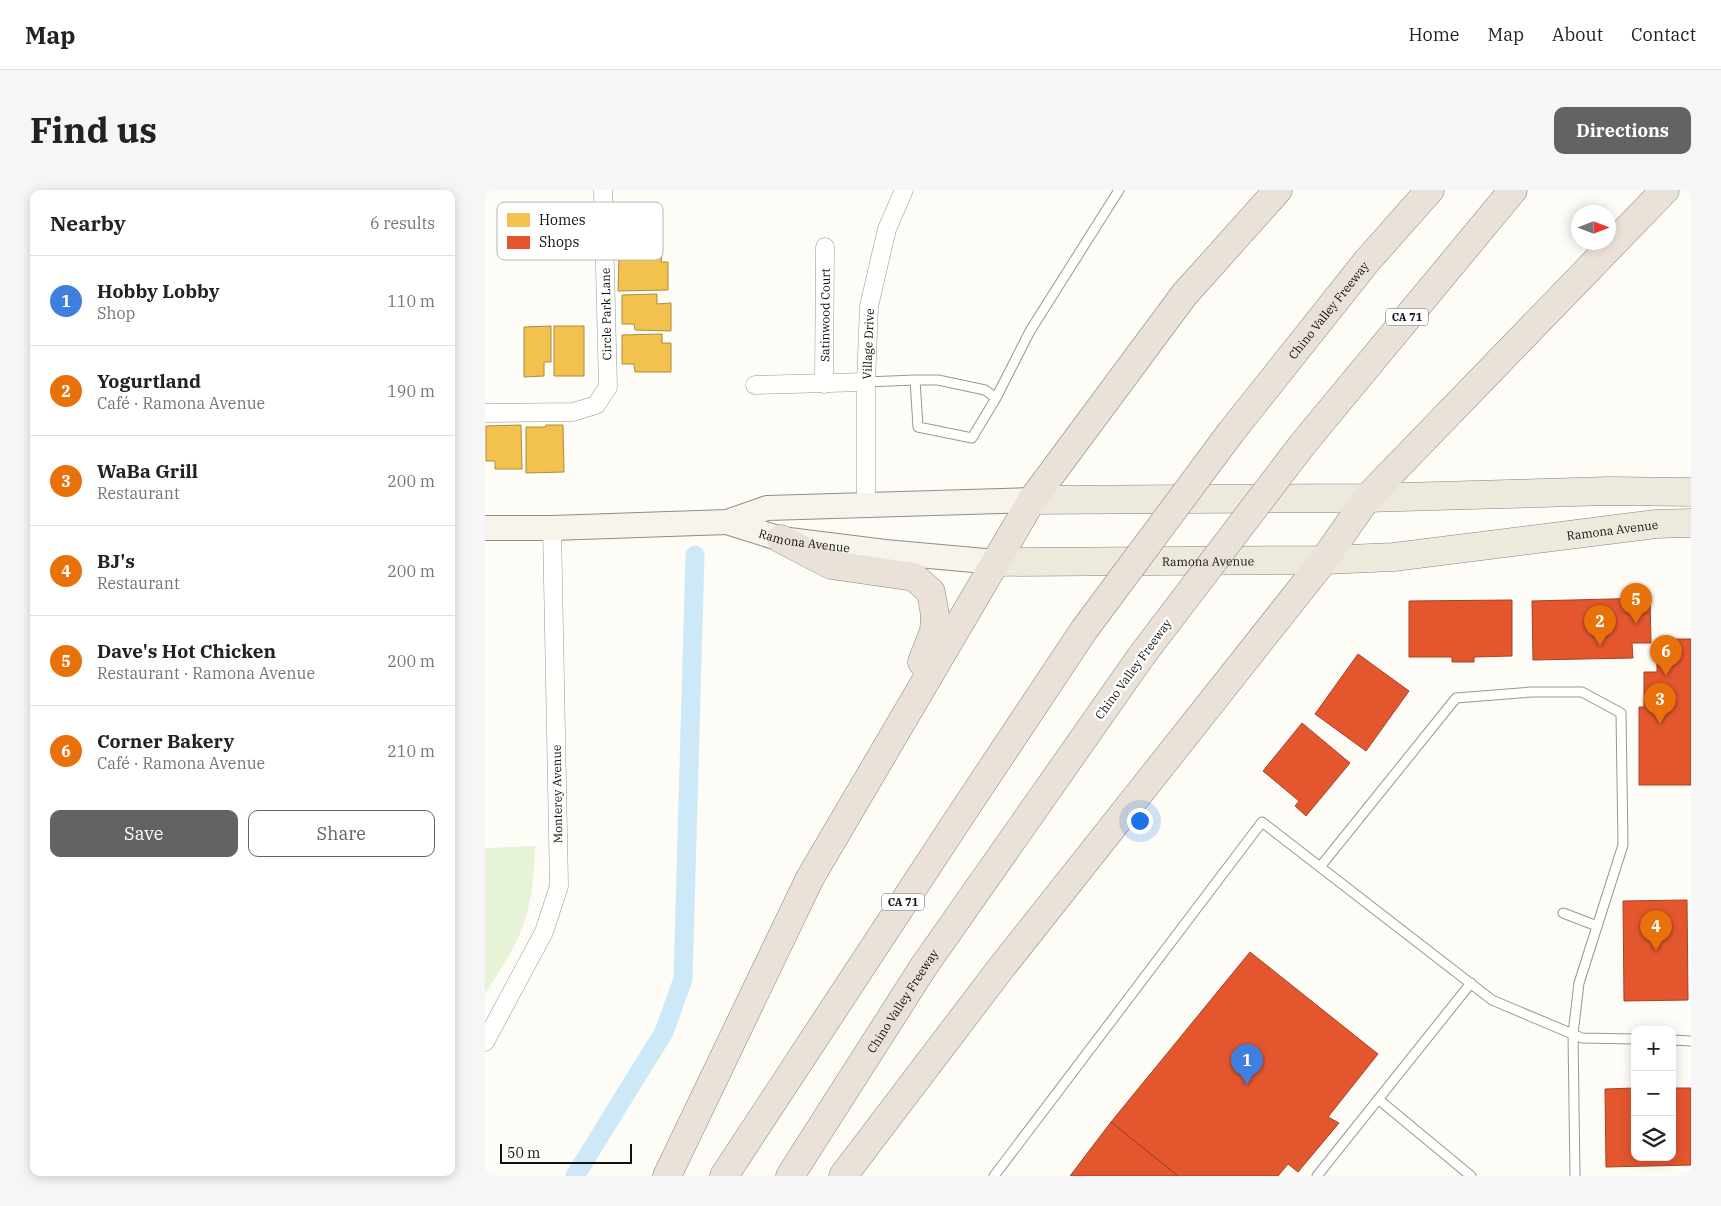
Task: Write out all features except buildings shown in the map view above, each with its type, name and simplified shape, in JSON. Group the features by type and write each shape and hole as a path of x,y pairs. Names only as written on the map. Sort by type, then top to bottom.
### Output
{"highway":[{"path":"667,1176 810,878 1032,500 1184,295 1277,190"},
{"name":"Chino Valley Freeway","path":"724,1176 1084,630 1231,432 1367,261 1430,190"},
{"name":"Chino Valley Freeway","path":"790,1176 924,966 1142,655 1302,445 1513,190"},
{"path":"843,1176 1001,968 1324,560 1367,498 1665,190"},
{"path":"781,539 831,565 914,576 931,592 935,615 934,631 893,737"}],"main road":[{"name":"Ramona Avenue","path":"1032,500 1367,498 1609,491 1691,492"},
{"name":"Ramona Avenue","path":"995,562 1324,560 1394,557 1656,524 1691,523"}],"street":[{"name":"Village Drive","path":"866,504 866,382 869,306 887,229 904,190"},
{"name":"Satinwood Court","path":"824,384 825,247"},
{"name":"Circle Park Lane","path":"485,413 573,412 597,405 608,387 604,260"},
{"path":"755,385 866,382"},
{"name":"Ramona Avenue","path":"485,528 552,528 727,522 767,508 1032,500"},
{"name":"Ramona Avenue","path":"727,522 781,539 885,552 995,562"},
{"name":"Monterey Avenue","path":"485,1042 545,932 559,886 552,528"}],"lane":[{"path":"915,380 918,427 972,438 1030,331 1119,190"},
{"path":"866,382 938,380 985,390 995,398"},
{"path":"1320,867 1456,698 1531,692 1582,692 1621,713 1623,845 1579,983 1573,1034 1575,1176"},
{"path":"994,1176 1262,822 1492,1000 1582,1038 1631,1039"},
{"path":"1563,913 1597,926"},
{"path":"1317,1176 1471,983"},
{"path":"1676,1040 1691,1040"},
{"path":"1378,1100 1471,1176"}],"green space":[{"path":"535,846 534,872 528,911 524,923 510,954 485,994 485,848"}],"waterway":[{"path":"575,1176 664,1032 683,979 695,555"}],"place":[{"name":"Dave's Hot Chicken","path":"1636,624"},
{"name":"Yogurtland","path":"1600,646"},
{"name":"Corner Bakery","path":"1666,676"},
{"name":"WaBa Grill","path":"1660,724"},
{"name":"BJ's","path":"1656,951"},
{"name":"Hobby Lobby","path":"1247,1085"}]}
